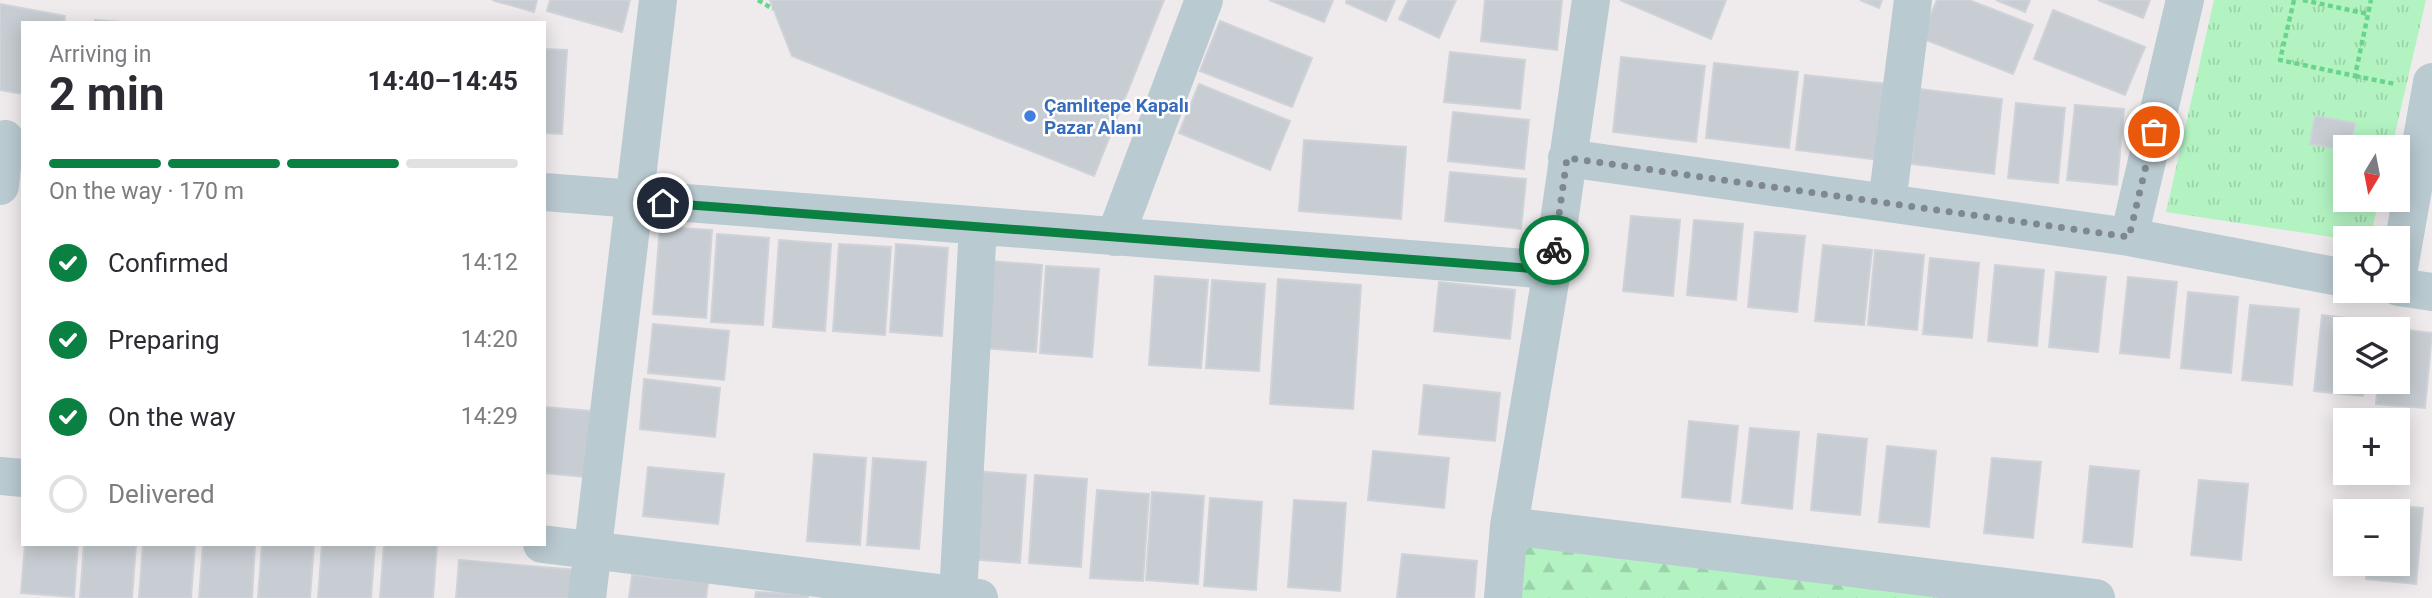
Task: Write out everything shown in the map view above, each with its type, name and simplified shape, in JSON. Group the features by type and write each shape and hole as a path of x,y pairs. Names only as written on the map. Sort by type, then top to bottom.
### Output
{"street":[{"path":"587,598 590,552 636,201 658,0"},
{"path":"1115,237 1204,0"},
{"path":"1503,598 1509,526 1552,270 1591,0"},
{"path":"1887,203 1913,0"},
{"path":"2129,237 2185,0"},
{"path":"2406,226 2432,82"},
{"path":"0,186 9,139"},
{"path":"1567,158 2129,237 2333,276"},
{"path":"546,192 1552,270"},
{"path":"546,545 969,597 978,226"},
{"path":"2410,289 2432,292"},
{"path":"0,477 21,478"},
{"path":"1509,526 2096,598"}],"path":[{"path":"758,0 773,9"},
{"path":"2294,0 2280,60 2355,76 2371,0"},
{"path":"2303,0 2368,14"}],"green space":[{"path":"2214,0 2426,0 2395,135 2333,135 2333,212 2376,212 2373,226 2333,226 2333,237 2166,212"},
{"path":"1509,526 2096,598 1501,598"}],"building":[{"path":"492,0 537,0 534,12"},
{"path":"550,0 630,0 622,32 547,11"},
{"name":"Çamlıtepe Kapalı Pazar Alanı","path":"770,0 1164,0 1094,176 792,56"},
{"path":"1269,0 1333,0 1324,22"},
{"path":"1347,0 1395,0 1386,21 1346,3"},
{"path":"1408,0 1456,0 1439,38 1399,19"},
{"path":"1485,0 1562,0 1557,50 1481,41"},
{"path":"1620,0 1726,0 1711,39"},
{"path":"1860,0 1882,0 1879,8"},
{"path":"1937,0 1969,0 2033,25 2013,74 1921,38"},
{"path":"1996,0 2030,0 2025,12"},
{"path":"2098,0 2150,0 2143,18"},
{"path":"0,4 65,16 64,21 21,21 21,94 0,90"},
{"path":"2053,10 2145,47 2125,95 2034,59"},
{"path":"1220,21 1312,58 1292,107 1200,71"},
{"path":"546,49 567,50 562,134 546,133"},
{"path":"1450,52 1525,60 1520,109 1444,102"},
{"path":"1621,57 1705,66 1696,142 1613,132"},
{"path":"1714,63 1798,72 1789,148 1706,138"},
{"path":"1805,75 1888,84 1879,160 1796,150"},
{"path":"1199,84 1290,121 1270,170 1179,133"},
{"path":"1919,89 2002,99 1994,174 1911,164"},
{"path":"2016,103 2065,108 2058,183 2008,178"},
{"path":"2075,105 2124,109 2117,185 2067,180"},
{"path":"1453,112 1529,120 1524,169 1448,161"},
{"path":"2315,116 2355,123 2353,135 2333,135 2333,148 2310,144"},
{"path":"1304,140 1406,147 1401,219 1299,211"},
{"path":"1450,172 1526,179 1521,229 1445,221"},
{"path":"1631,216 1680,220 1673,296 1623,291"},
{"path":"1694,220 1743,224 1736,300 1687,295"},
{"path":"660,227 712,230 706,318 653,314"},
{"path":"1755,232 1805,236 1797,312 1748,307"},
{"path":"717,234 769,238 763,325 711,322"},
{"path":"779,240 831,244 825,331 773,327"},
{"path":"839,244 891,247 885,335 833,331"},
{"path":"896,244 948,248 942,336 890,332"},
{"path":"1823,245 1872,250 1864,325 1815,321"},
{"path":"1875,250 1924,255 1917,330 1868,325"},
{"path":"1930,258 1979,263 1972,338 1923,334"},
{"path":"990,261 1042,265 1036,352 983,348"},
{"path":"1995,265 2044,270 2037,346 1988,341"},
{"path":"1046,266 1099,269 1092,357 1040,353"},
{"path":"2056,272 2106,277 2098,352 2049,347"},
{"path":"1155,276 1208,280 1201,368 1149,365"},
{"path":"2128,277 2177,282 2169,358 2120,353"},
{"path":"1278,279 1361,285 1353,409 1270,404"},
{"path":"1212,280 1265,284 1259,371 1206,368"},
{"path":"1439,282 1515,290 1510,339 1434,331"},
{"path":"2188,292 2238,297 2231,373 2181,368"},
{"path":"2250,305 2299,309 2292,385 2242,380"},
{"path":"2322,315 2338,317 2333,317 2333,393 2314,391"},
{"path":"653,324 729,331 724,380 648,373"},
{"path":"2410,330 2432,333 2425,408 2376,404 2377,394 2410,394"},
{"path":"644,379 720,388 715,437 640,429"},
{"path":"1424,385 1500,393 1495,441 1419,434"},
{"path":"546,407 591,411 585,477 546,473"},
{"path":"1689,421 1738,426 1730,502 1682,497"},
{"path":"1750,428 1799,432 1792,509 1742,503"},
{"path":"1818,434 1867,439 1860,515 1811,510"},
{"path":"1887,446 1936,451 1929,527 1879,522"},
{"path":"1373,451 1449,458 1444,508 1368,500"},
{"path":"814,454 866,458 860,545 807,541"},
{"path":"873,458 926,462 919,549 867,545"},
{"path":"1992,458 2041,462 2033,538 1984,533"},
{"path":"2090,466 2139,471 2132,547 2083,542"},
{"path":"648,467 724,474 718,524 643,516"},
{"path":"974,471 1026,475 1020,563 968,559"},
{"path":"1035,475 1087,479 1081,567 1029,563"},
{"path":"2199,480 2248,484 2241,560 2191,555"},
{"path":"1097,490 1149,494 1143,581 1090,578"},
{"path":"1152,492 1204,496 1198,584 1146,580"},
{"path":"1210,498 1262,502 1256,590 1204,586"},
{"path":"1294,500 1346,503 1340,591 1288,587"},
{"path":"2410,507 2423,508 2416,584 2366,579 2366,576 2410,576"},
{"path":"25,546 78,546 74,597 21,593"},
{"path":"84,546 136,546 132,598 80,598"},
{"path":"143,546 195,546 191,598 139,598"},
{"path":"203,546 255,546 252,598 199,598"},
{"path":"262,546 314,546 310,598 258,598"},
{"path":"322,546 375,546 371,598 318,598"},
{"path":"384,546 437,546 433,598 380,598"},
{"path":"1402,554 1477,561 1474,598 1397,598"},
{"path":"459,560 577,570 575,598 456,598"},
{"path":"632,575 708,583 706,598 629,598"},
{"path":"756,592 808,595 808,598 755,598"}],"way so far":[{"path":"1554,250 1567,158 2129,237 2154,132"}],"place":[{"name":"Çamlıtepe Kapalı Pazar Alanı","path":"1030,116"}],"route":[{"path":"663,203 1552,270 1554,250"}]}
